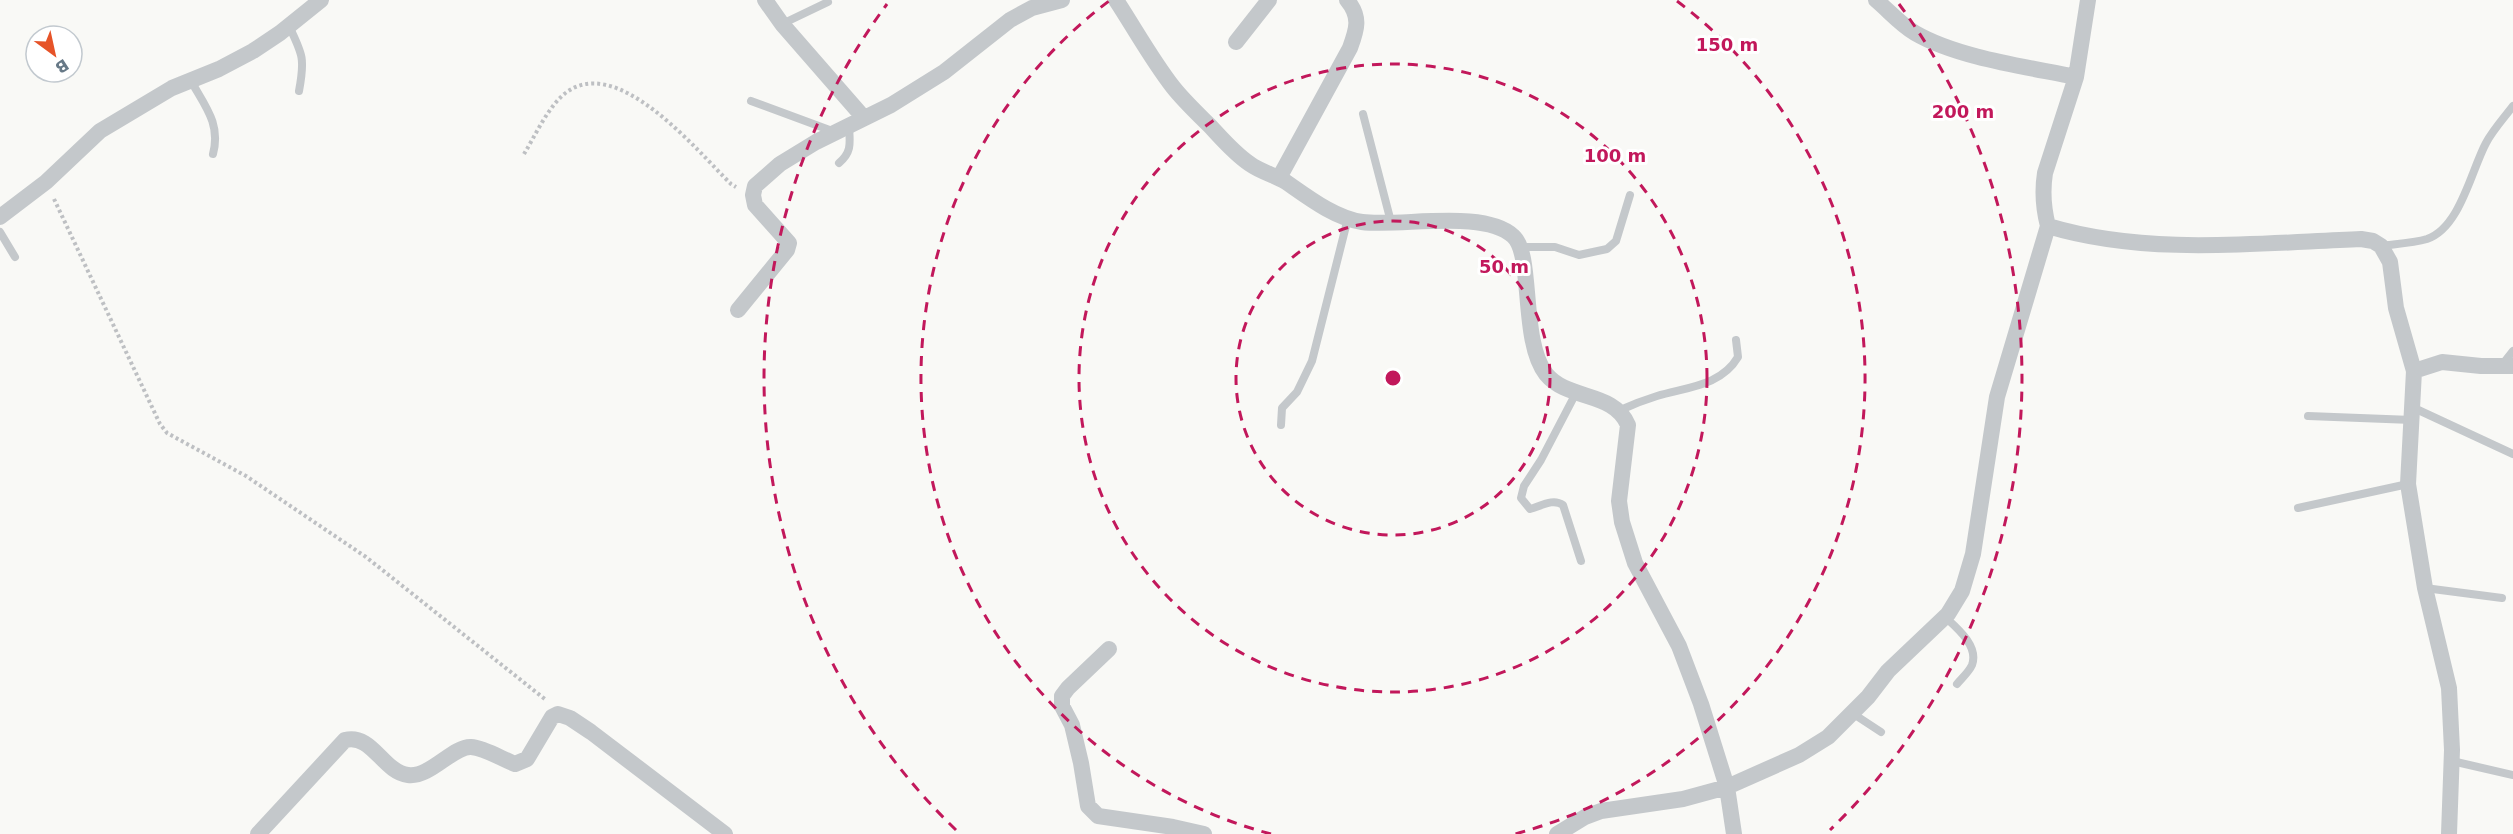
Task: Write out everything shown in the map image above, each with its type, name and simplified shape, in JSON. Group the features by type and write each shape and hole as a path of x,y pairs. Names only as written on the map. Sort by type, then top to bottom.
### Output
{"street":[{"path":"0,217 46,182 100,131 143,104 253,51 321,0"},
{"path":"765,0 782,24 864,118"},
{"path":"738,310 787,250 789,243 755,205 753,195 755,186 780,164 816,142 891,105 944,72 1010,20 1032,8 1062,0"},
{"path":"1116,0 1174,88 1251,165 1279,178 1348,218 1362,222 1444,221 1486,224 1511,233 1521,247 1536,357 1551,379 1562,388 1599,399 1626,420 1629,430 1619,501 1627,542 1656,606 1679,646 1701,704 1728,787 1734,834"},
{"path":"1236,42 1269,0"},
{"path":"1279,178 1350,48 1358,28 1355,9 1347,0"},
{"path":"1876,0 1915,33 1950,48 2076,77"},
{"path":"1557,834 1585,817 1601,811 1683,799 1728,787 1799,755 1828,737 1852,713 1888,671 1945,617 1962,591 1973,554 1997,398 2048,226 2043,206 2045,173 2076,77 2088,0"},
{"path":"2048,226 2069,232 2170,245 2361,239 2373,241 2381,246 2390,262 2396,308 2414,371 2408,484 2425,588 2449,688 2452,761 2449,834"},
{"path":"2414,371 2442,362 2507,366"},
{"path":"1109,649 1062,696 1062,706 1072,724 1088,806 1098,816 1204,834"},
{"path":"258,834 345,740 354,738 361,741 396,770 407,775 419,774 461,749 470,747 515,764 527,759 552,717 558,714 563,714 591,732 724,834"}],"lane":[{"path":"782,24 828,2"},
{"path":"289,26 302,55 304,66 299,91"},
{"path":"191,81 214,122 217,139 213,154"},
{"path":"751,101 843,130 850,148 848,155 839,163"},
{"path":"2381,246 2428,239 2440,232 2450,221 2474,174 2486,143 2513,106"},
{"path":"1363,114 1391,222"},
{"path":"1521,247 1555,247 1579,255 1607,249 1616,241 1630,195"},
{"path":"1281,425 1282,408 1298,392 1312,360 1348,218"},
{"path":"0,232 15,257"},
{"path":"1617,411 1720,377 1730,369 1738,357 1736,340"},
{"path":"2507,366 2513,351"},
{"path":"1576,393 1541,460 1524,486 1521,498 1530,509 1558,501 1563,505 1581,561"},
{"path":"2308,416 2413,414 2513,454"},
{"path":"2298,508 2408,484"},
{"path":"2425,588 2502,598"},
{"path":"1945,617 1967,639 1972,651 1972,665 1957,684"},
{"path":"1852,713 1881,732"},
{"path":"2452,761 2513,775"}],"path":[{"path":"524,154 562,96 587,84 609,86 625,91 654,110 731,184 738,188 755,186"},
{"path":"46,182 160,424 167,433 246,476 366,557 563,714"}]}
